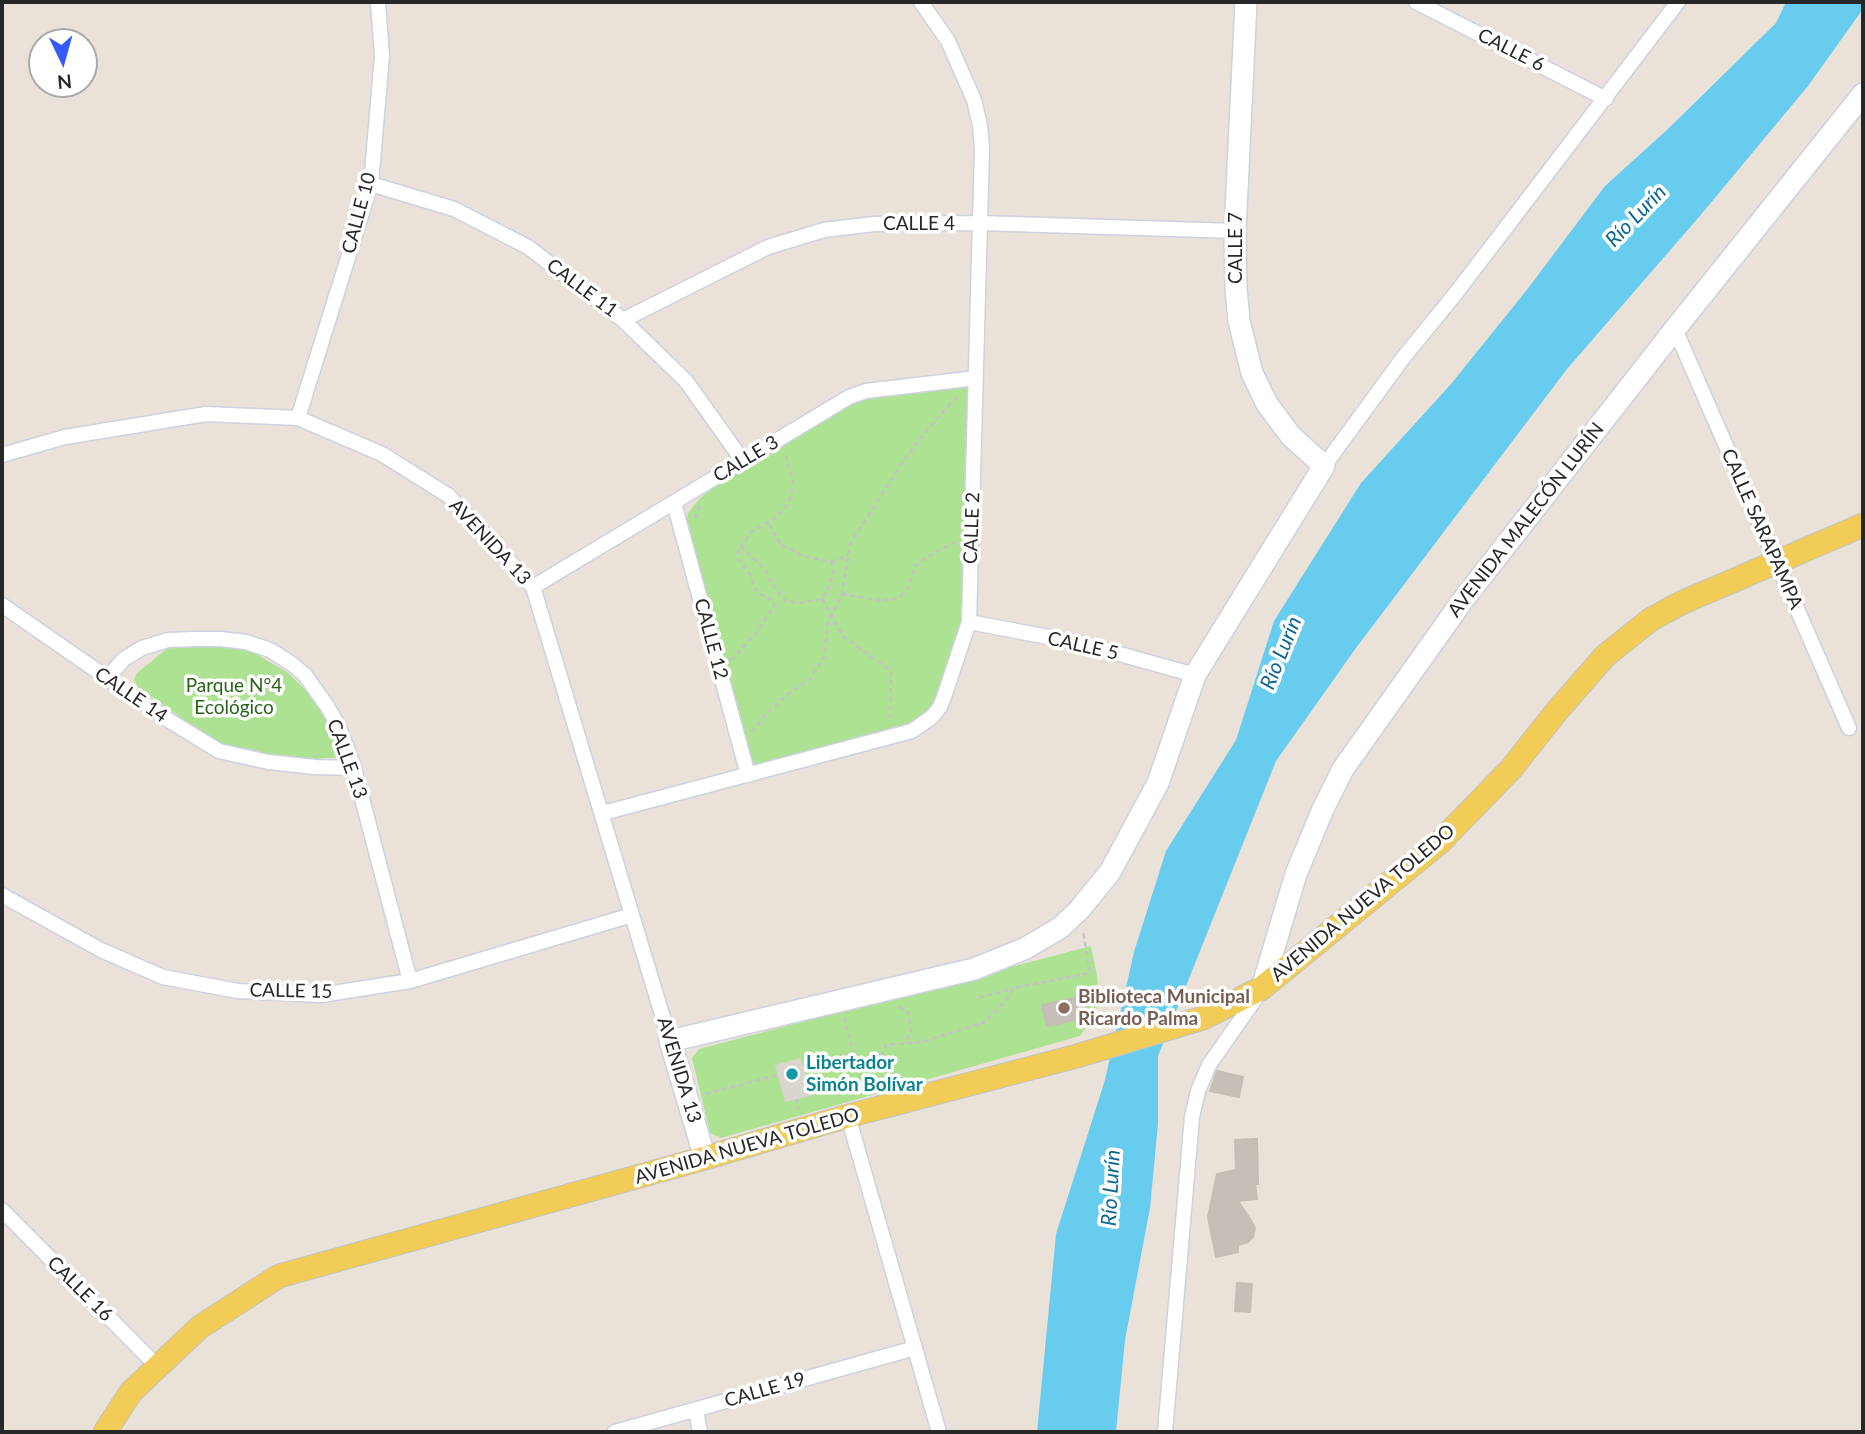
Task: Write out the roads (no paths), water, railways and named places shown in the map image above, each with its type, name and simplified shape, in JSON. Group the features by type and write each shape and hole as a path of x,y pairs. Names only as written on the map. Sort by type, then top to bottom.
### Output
{"main road":[{"name":"AVENIDA NUEVA TOLEDO","path":"105,1432 131,1392 200,1327 279,1276 848,1116 1077,1056 1203,1018 1262,988 1440,842 1511,769 1605,656 1650,620 1681,603 1863,525"}],"street":[{"name":"CALLE 10","path":"298,418 371,184 382,57 378,2"},
{"name":"CALLE 2","path":"603,813 912,731 940,707 969,622 982,149 974,100 948,41 921,2"},
{"name":"CALLE 7","path":"1246,2 1235,231 1239,321 1252,373 1267,404 1291,436 1324,466"},
{"name":"CALLE 6","path":"1416,2 1606,99"},
{"path":"670,1041 974,969 1024,949 1060,928 1079,910 1110,872 1158,783 1195,675 1324,466 1403,358 1606,99 1678,2"},
{"name":"AVENIDA MALECÓN LURÍN","path":"1262,988 1296,874 1343,769 1463,600 1863,94"},
{"name":"CALLE 11","path":"371,184 454,209 528,247 622,320 686,381 743,461"},
{"name":"CALLE 4","path":"622,320 768,247 824,230 874,224 980,223 1235,231"},
{"name":"CALLE SARAPAMPA","path":"1675,330 1849,728"},
{"name":"CALLE 3","path":"533,587 849,397 866,391 975,378"},
{"name":"AVENIDA 13","path":"2,455 65,437 206,414 298,418 382,454 449,496 533,587 705,1158"},
{"name":"CALLE 12","path":"674,503 748,775"},
{"name":"CALLE 14","path":"2,605 165,718 219,751 268,762 354,768"},
{"name":"CALLE 5","path":"969,622 1080,643 1195,675"},
{"name":"CALLE 13","path":"107,678 124,659 142,648 168,640 221,639 246,642 270,650 305,676 338,725 354,768 410,981"},
{"name":"CALLE 15","path":"2,895 101,950 163,977 238,990 321,995 410,981 632,915"},
{"path":"1165,1432 1192,1116 1198,1091 1209,1065 1262,988"},
{"path":"848,1116 939,1432"},
{"name":"CALLE 16","path":"2,1210 158,1367"},
{"name":"CALLE 19","path":"615,1432 915,1348"},
{"path":"696,1410 700,1432"}],"water":[{"name":"Río Lurín","path":"1786,2 1863,2 1863,9 1808,86 1567,369 1356,648 1276,761 1158,1056 1158,1124 1150,1208 1125,1340 1116,1432 1037,1432 1056,1234 1105,1080 1134,952 1166,851 1236,740 1274,621 1361,483 1451,384 1526,291 1605,186 1668,129 1776,23"}],"place":[{"name":"Biblioteca Municipal Ricardo Palma","path":"1064,1008"},
{"name":"Libertador Simón Bolívar","path":"792,1074"}],"park label":[{"name":"Parque N°4 Ecológico","path":"234,697"}]}
